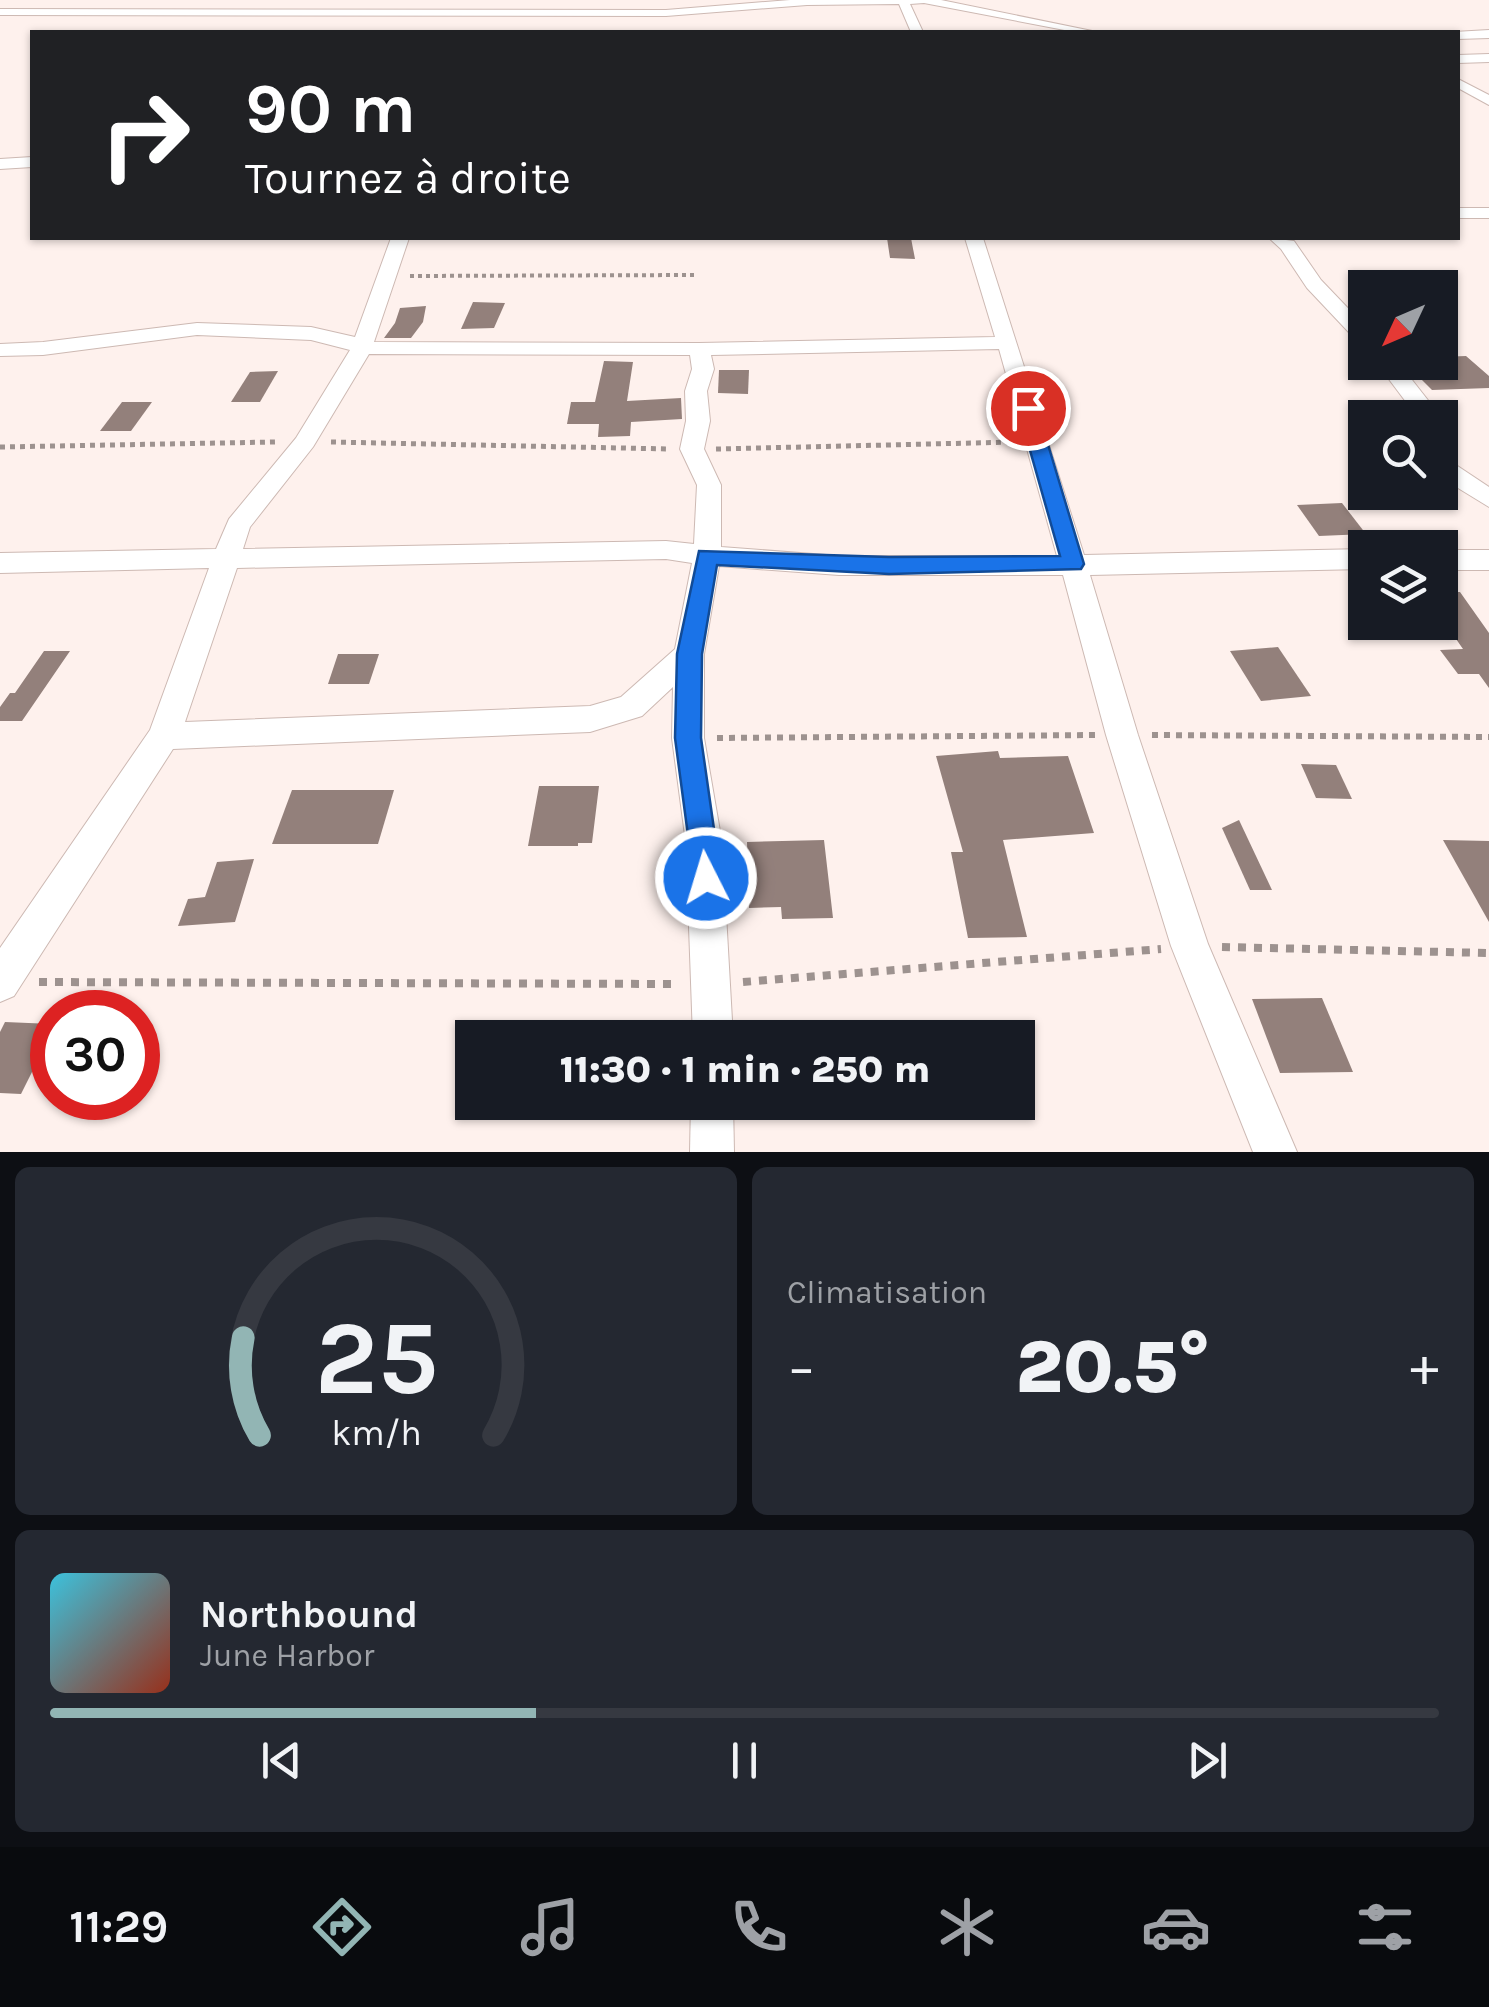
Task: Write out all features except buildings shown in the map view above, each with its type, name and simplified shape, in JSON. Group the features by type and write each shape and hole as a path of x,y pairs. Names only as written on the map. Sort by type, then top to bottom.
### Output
{"street":[{"path":"903,1 916,30"},
{"path":"0,12 666,14 807,2 903,1 944,2 1081,30"},
{"path":"1460,35 1489,34"},
{"path":"1460,59 1489,58"},
{"path":"1460,84 1489,101"},
{"path":"0,164 30,162"},
{"path":"1460,213 1489,213"},
{"path":"0,982 164,736 238,525 306,442 362,348 372,309 399,240"},
{"path":"975,240 1038,441 1122,735 1190,946 1275,1152"},
{"path":"1281,240 1348,320"},
{"path":"0,350 56,348 171,331 223,329 324,334 344,338 362,348 699,349 1008,343"},
{"path":"699,349 703,370 696,390 698,420 692,449 709,485 707,556 690,654 688,738 704,843 712,1020"},
{"path":"1400,380 1416,400"},
{"path":"1458,478 1489,499"},
{"path":"0,563 666,550 707,556 889,566 1348,559"},
{"path":"1458,560 1489,560"},
{"path":"164,736 590,719 631,707 690,654"},
{"path":"712,1120 712,1152"}],"path":[{"path":"386,276 697,276"},
{"path":"0,447 306,442 692,449 1038,441"},
{"path":"688,738 1489,737"}],"route":[{"path":"706,878 688,738 690,654 707,556 889,566 1073,564 1028,408"}]}
